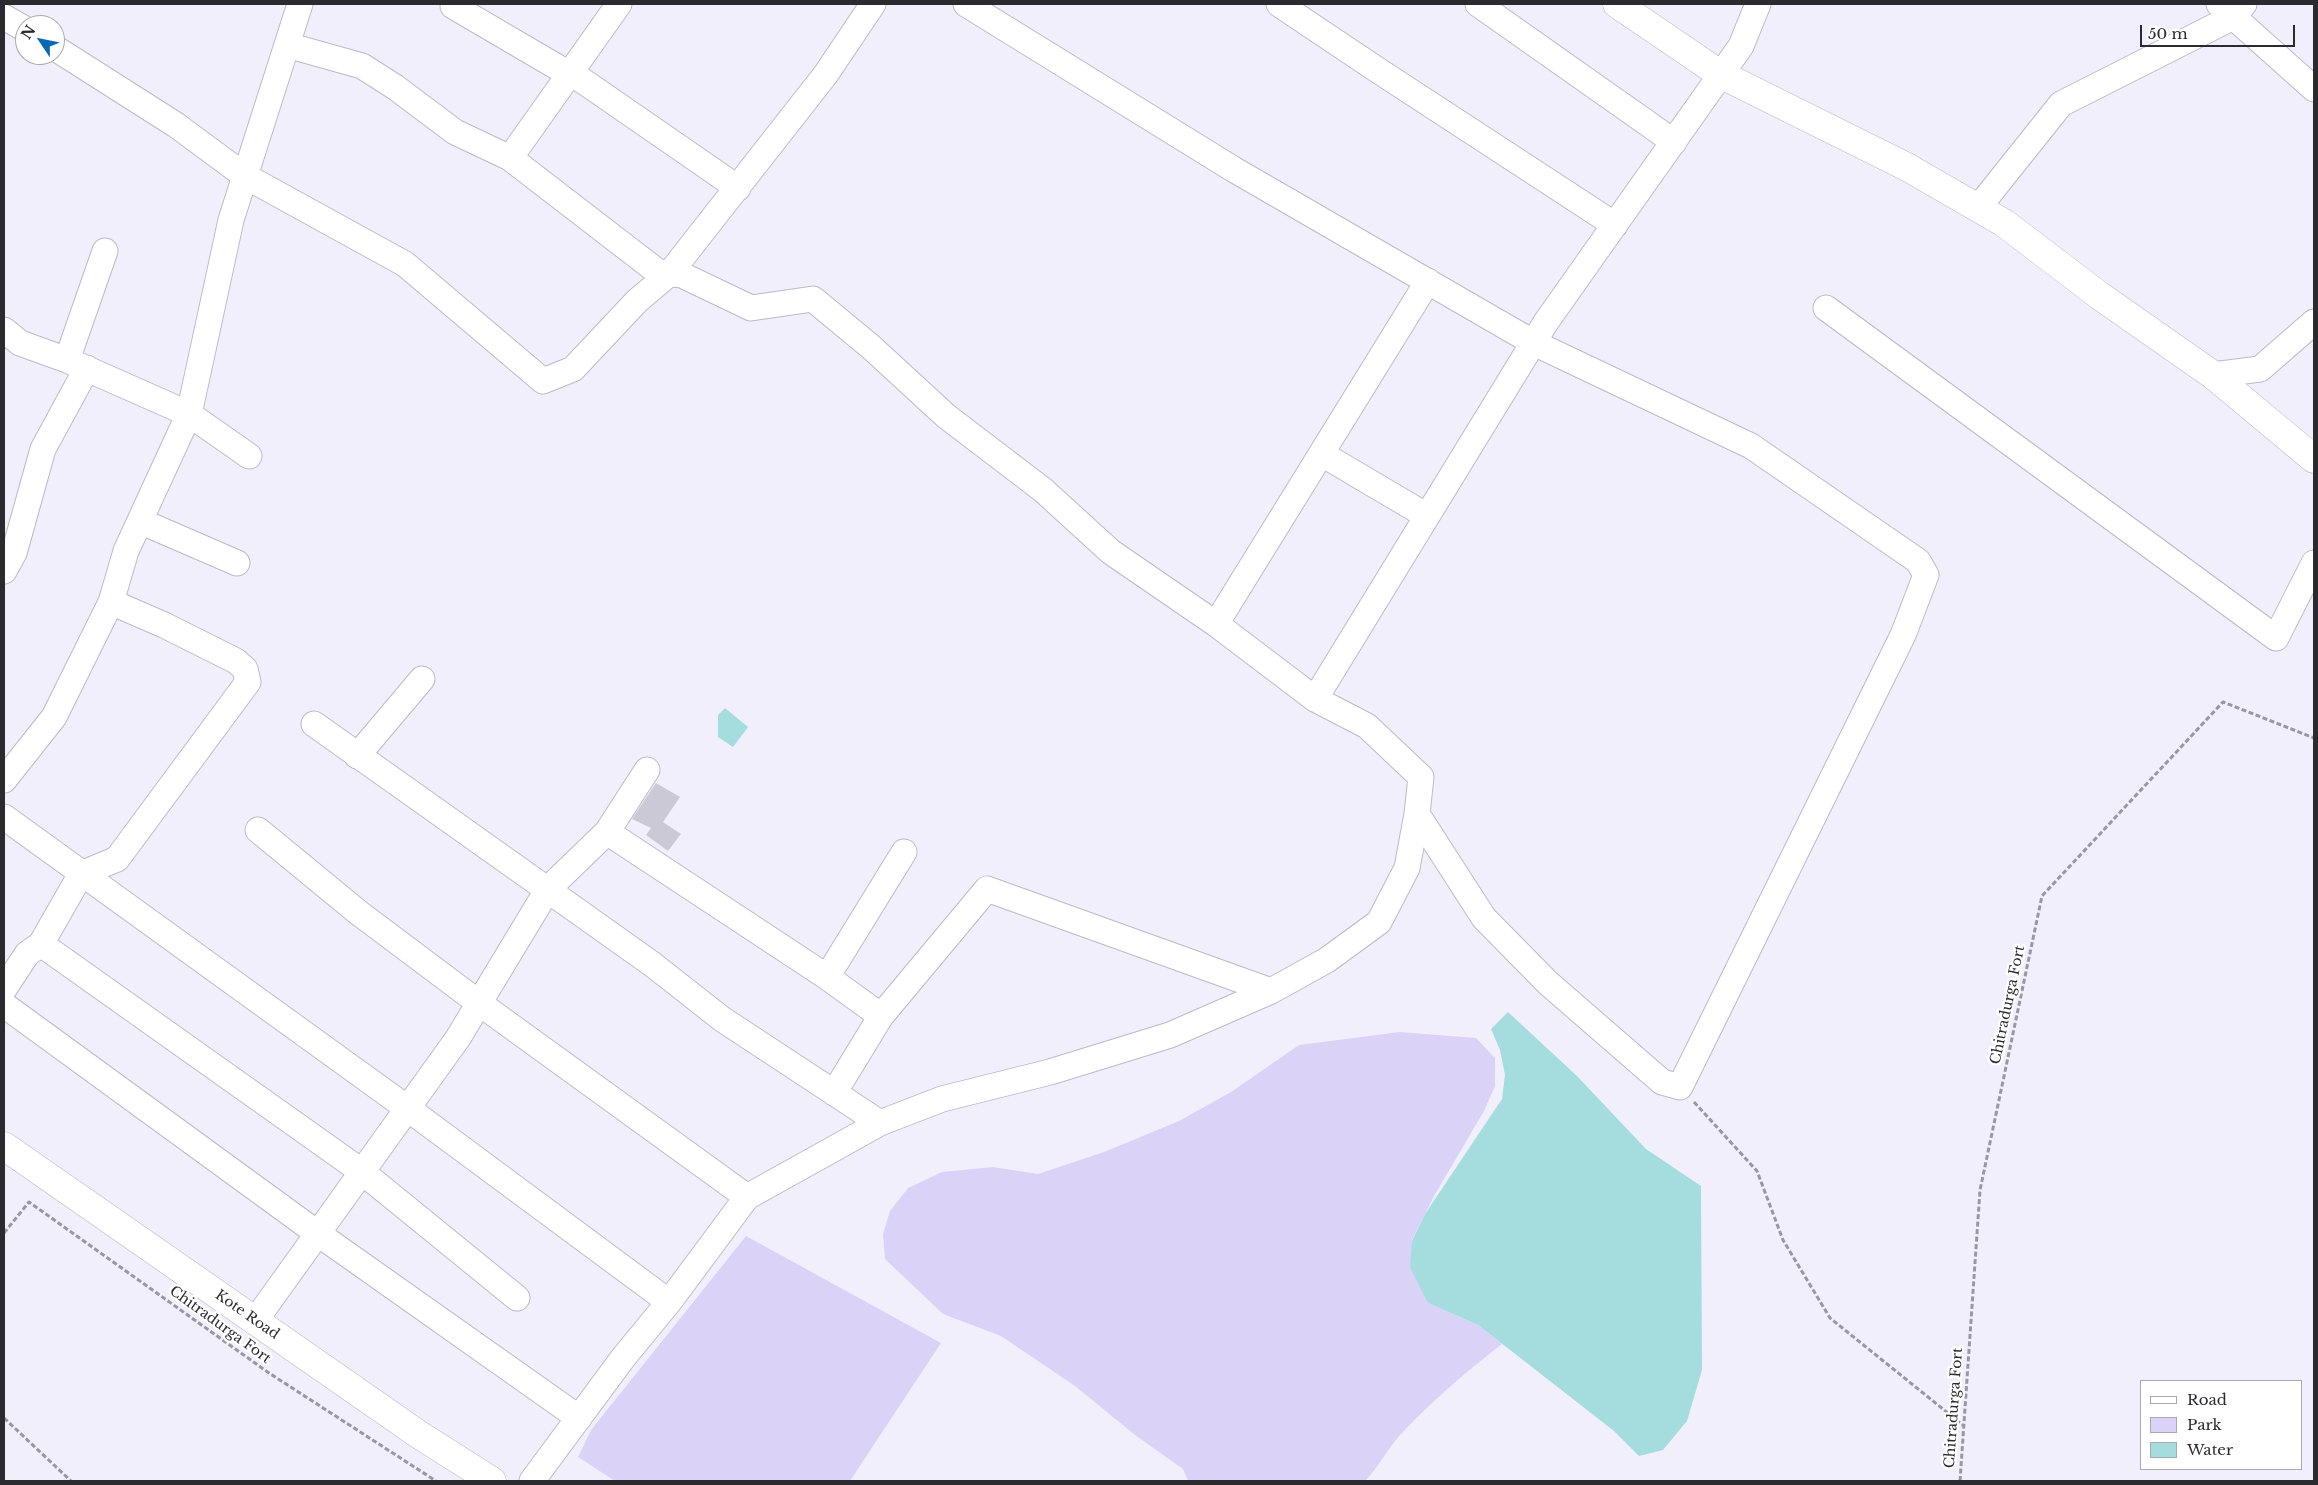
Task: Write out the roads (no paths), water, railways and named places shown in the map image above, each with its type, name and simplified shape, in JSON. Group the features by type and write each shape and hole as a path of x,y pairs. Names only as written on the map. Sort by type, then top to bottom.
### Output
{"street":[{"path":"4,780 54,717 111,602 126,551 189,414 231,220 300,4"},
{"path":"65,54 176,125 245,176 405,264 543,381 573,369 637,301 670,273 826,74 873,4"},
{"path":"966,4 1233,169 1534,343 1751,446 1918,561 1926,575 1903,635 1680,1087 1662,1082 1548,983 1484,918 1417,814"},
{"path":"1279,4 1376,70 1615,224"},
{"path":"1478,4 1674,142"},
{"path":"1617,4 1720,74 1907,168 2004,223 2100,296 2213,375 2314,459"},
{"path":"1315,699 1534,343 1615,224 1741,46 1758,4"},
{"path":"510,158 569,74 613,5"},
{"path":"453,6 569,74 570,72 738,188"},
{"path":"1978,208 2060,104 2232,8 2314,89"},
{"path":"287,45 362,66 395,87 455,132 510,158 658,272 682,275 751,308 813,299 871,347 946,416 1044,490 1111,552 1216,624 1315,699 1367,726 1421,777 1417,814 1407,868 1379,922 1327,960 1270,992 1170,1035 1050,1072 942,1099 880,1123 747,1197 669,1302 623,1358 532,1481"},
{"path":"4,569 14,553 43,449 77,364 106,251"},
{"path":"1216,624 1428,281"},
{"path":"1826,308 2276,638 2314,563"},
{"path":"2213,375 2260,369 2314,322"},
{"path":"4,330 20,342 77,364 189,414 249,456"},
{"path":"1322,454 1427,516"},
{"path":"140,521 238,563"},
{"path":"4,989 27,954 41,944 81,874 117,859 248,682 244,669 236,661 164,625 111,602"},
{"path":"357,756 422,679"},
{"path":"314,724 652,964 722,1020 880,1123"},
{"path":"255,1321 458,1038 548,889 607,832 647,770"},
{"path":"4,817 407,1108 669,1302"},
{"path":"258,830 358,913 747,1197"},
{"path":"607,832 827,977 881,1016"},
{"path":"827,977 904,852"},
{"path":"834,1093 881,1016 987,888 1270,992"},
{"path":"41,944 361,1171 517,1298"},
{"path":"4,1005 317,1233 579,1418"},
{"name":"Kote Road","path":"4,1146 418,1434 492,1481"}],"water":[{"path":"725,708 748,727 733,747 718,737 718,715"},
{"path":"1508,1012 1577,1076 1646,1149 1701,1186 1702,1370 1687,1421 1663,1450 1639,1456 1614,1431 1478,1325 1428,1303 1410,1267 1412,1241 1425,1214 1502,1099 1505,1075 1500,1050 1491,1029"}]}
